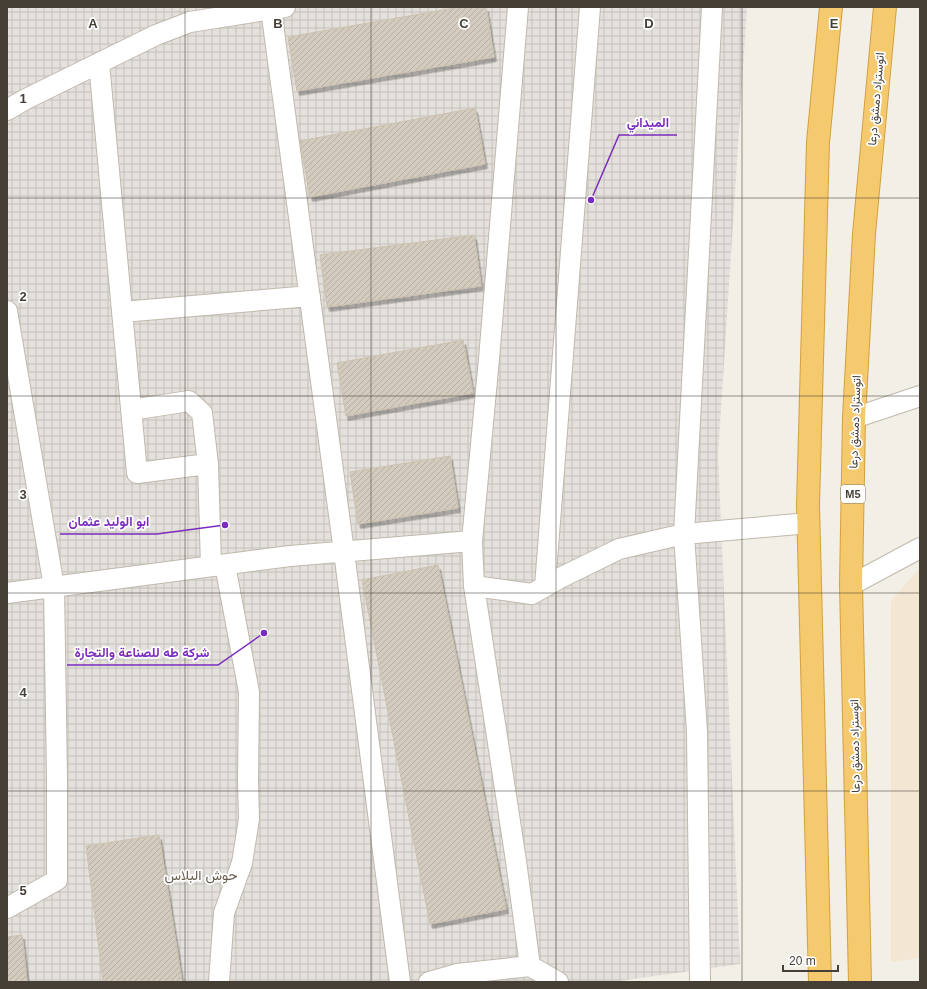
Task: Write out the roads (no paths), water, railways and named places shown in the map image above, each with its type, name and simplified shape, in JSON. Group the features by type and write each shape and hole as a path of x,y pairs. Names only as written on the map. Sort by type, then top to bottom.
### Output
{"highway":[{"path":"820,982 808,505 818,142 832,7"},
{"name":"اتوستراد دمشق درعا","path":"860,982 851,585 854,418 864,234 885,7"}],"street":[{"path":"518,7 489,359 472,541 474,586 516,861 530,966"},
{"path":"545,586 590,7"},
{"path":"700,982 697,732 684,534 712,7"},
{"path":"7,110 26,99 156,35 190,22 278,8 310,296 400,982"},
{"path":"99,63 137,473 208,464"},
{"path":"122,312 310,296"},
{"path":"7,311 54,587 57,777 57,880 7,908"},
{"path":"854,418 920,396"},
{"path":"131,410 189,401 202,413 218,566 249,692 249,819 242,863 224,913 219,982"},
{"path":"474,586 532,594 619,549 684,534 809,523"},
{"path":"7,593 290,556 472,541"},
{"path":"851,585 920,548"},
{"path":"429,982 457,974 530,966 558,982"}],"place":[{"name":"الميداني","path":"591,200"},
{"name":"ابو الوليد عثمان","path":"225,525"},
{"name":"شركة طه للصناعة والتجارة","path":"264,633"}],"district":[{"name":"حوش البلاس","path":"201,875"}]}
